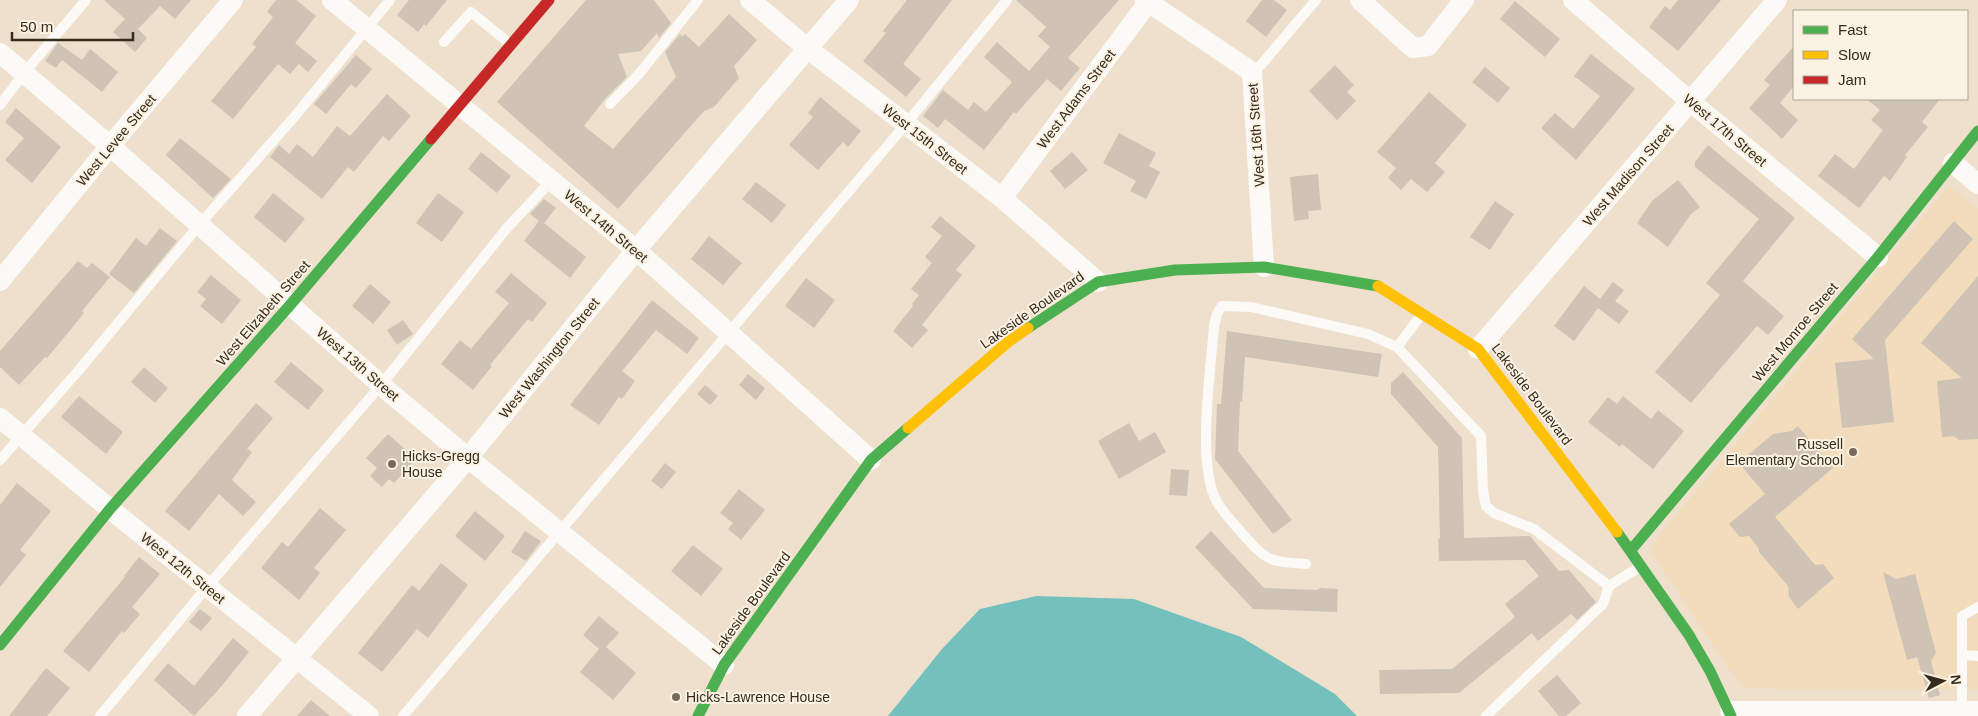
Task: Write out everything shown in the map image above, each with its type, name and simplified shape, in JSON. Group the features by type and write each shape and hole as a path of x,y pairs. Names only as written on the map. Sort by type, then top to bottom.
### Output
{"street":[{"name":"West Levee Street","path":"0,282 110,146 233,0"},
{"name":"West 14th Street","path":"332,0 636,250 872,460"},
{"name":"West Elizabeth Street","path":"0,645 110,509 291,304 549,0"},
{"name":"West 15th Street","path":"750,0 807,48 1002,198 1098,282"},
{"name":"West Washington Street","path":"247,716 468,458 636,250 849,0"},
{"path":"1360,0 1413,48 1428,46 1464,0"},
{"name":"West 17th Street","path":"1573,0 1691,102 1878,258"},
{"name":"West Madison Street","path":"1478,348 1777,0"},
{"name":"West 16th Street","path":"1148,1 1252,72 1264,267"},
{"name":"West Adams Street","path":"1002,198 1148,1"},
{"name":"West 13th Street","path":"0,53 200,224 381,385 468,458 724,665"},
{"name":"West Monroe Street","path":"1631,550 1878,258 1978,131"},
{"path":"1953,163 1978,184"},
{"name":"Lakeside Boulevard","path":"698,716 724,665 872,460 1008,342 1098,282 1175,270 1264,267 1378,286 1478,348 1642,565 1689,635 1710,671 1730,714"},
{"name":"West 12th Street","path":"0,418 110,509 369,716"},
{"path":"1730,714 1970,711"}],"lane":[{"path":"0,105 24,73 86,0"},
{"path":"0,460 79,370 200,224 295,116 390,0"},
{"path":"610,104 639,74 698,0"},
{"path":"403,716 906,124 1007,0"},
{"path":"1252,72 1261,65 1316,0"},
{"path":"444,42 471,12 511,44"},
{"path":"100,716 207,587 381,385 507,228 551,181"},
{"path":"1306,564 1275,562 1263,556 1216,501 1206,448 1217,314 1222,306 1252,308 1368,334 1397,347 1481,436 1483,492 1486,506 1494,513 1534,529 1609,586"},
{"path":"1397,347 1422,314"},
{"path":"1486,716 1603,604 1609,586 1642,565"},
{"path":"1970,711 1962,655 1962,616 1978,607"},
{"path":"1962,655 1978,656"}],"shaded area":[{"name":"Russell Elementary School","path":"1949,186 1978,209 1978,689 1777,689 1745,687 1733,675 1651,552 1659,536"}],"water":[{"path":"1036,596 1134,599 1241,637 1335,694 1357,716 888,716 942,649 980,609"}],"building":[{"path":"104,0 191,0 175,19 160,6 138,29 147,38 135,52 113,32 125,19"},
{"path":"276,0 296,0 316,16 295,43 317,61 308,72 299,64 290,74 278,64 233,119 211,101 256,47 252,44 273,17 267,12"},
{"path":"409,0 447,0 426,26 424,24 418,32 397,15"},
{"path":"586,0 654,0 671,23 659,38 657,33 641,51 618,54 627,77 605,99 584,126 613,149 676,77 665,52 680,34 682,37 685,34 699,47 729,14 757,40 734,66 739,78 714,107 704,111 618,209 497,102"},
{"path":"907,0 952,0 903,64 921,79 906,97 863,61 886,33 883,31"},
{"path":"1016,0 1119,0 1068,58 1080,68 1061,91 1047,79 1016,114 1014,112 984,150 945,119 938,128 923,116 943,90 968,110 974,102 986,112 1012,82 984,57 997,42 1029,71 1050,47 1038,36 1046,27"},
{"path":"1262,0 1274,0 1287,10 1266,37 1246,21"},
{"path":"1678,0 1721,0 1678,51 1649,27 1665,6 1670,10"},
{"path":"1515,1 1560,39 1545,57 1500,19"},
{"path":"58,43 82,60 90,49 118,72 102,92 62,60 56,68 45,61"},
{"path":"1793,47 1793,87 1780,103 1798,120 1782,139 1749,108 1770,85 1764,80"},
{"path":"1591,54 1635,89 1576,160 1541,128 1555,113 1573,129 1600,96 1574,76"},
{"path":"356,55 372,69 356,88 351,84 326,114 314,104"},
{"path":"1335,65 1354,85 1347,92 1356,101 1337,120 1309,91"},
{"path":"1485,67 1510,88 1498,103 1472,82"},
{"path":"1429,92 1467,125 1435,163 1445,172 1427,192 1411,179 1401,190 1388,178 1396,168 1377,152"},
{"path":"387,94 411,116 389,141 383,136 354,172 348,167 322,199 270,157 279,145 289,154 297,144 313,157 337,126 350,136"},
{"path":"820,97 861,131 848,147 843,142 818,170 789,145 813,117 808,113"},
{"path":"1868,100 1939,100 1922,122 1928,127 1905,155 1907,157 1890,181 1884,176 1859,208 1818,176 1835,154 1854,169 1883,130 1871,120 1880,110"},
{"path":"16,108 61,147 32,183 5,160 24,138 5,122"},
{"path":"1119,133 1156,153 1149,166 1160,172 1146,199 1130,191 1136,181 1103,163"},
{"path":"180,138 231,179 213,198 166,155"},
{"path":"1708,145 1795,218 1743,281 1784,316 1768,335 1757,326 1691,403 1655,372 1720,295 1706,283 1759,219 1695,167 1695,162"},
{"path":"481,152 511,176 497,193 468,169"},
{"path":"1072,152 1088,170 1065,189 1050,171"},
{"path":"1318,174 1321,210 1308,211 1309,219 1294,221 1290,177"},
{"path":"1678,180 1700,207 1691,214 1668,247 1637,223 1652,201"},
{"path":"756,182 786,205 772,223 742,199"},
{"path":"273,193 305,219 285,243 254,217"},
{"path":"438,193 464,212 442,242 416,223"},
{"path":"544,199 556,208 544,223 586,257 570,278 524,241 539,221 530,214"},
{"path":"1495,201 1514,214 1490,250 1470,237"},
{"path":"940,216 976,246 956,270 962,275 922,325 928,330 912,348 893,331 913,306 912,304 919,295 911,289 932,263 925,257 942,236 931,227"},
{"path":"1954,221 1973,239 1885,340 1894,422 1842,428 1835,363 1874,359 1852,339"},
{"path":"160,228 177,241 134,293 109,274 136,238 146,246"},
{"path":"709,236 742,263 723,285 691,259"},
{"path":"78,261 87,268 92,263 110,277 82,311 84,313 47,358 45,357 19,385 0,367 0,351"},
{"path":"511,273 547,303 532,322 528,319 490,365 492,366 473,390 441,364 460,340 471,349 509,303 495,292"},
{"path":"211,275 241,300 222,324 200,306 206,299 197,292"},
{"path":"1978,276 1978,439 1959,440 1954,436 1942,437 1937,381 1962,378 1921,343"},
{"path":"806,278 835,300 814,328 785,306"},
{"path":"1613,282 1624,290 1615,301 1629,311 1619,324 1598,308 1574,341 1554,326 1584,286 1600,299"},
{"path":"370,284 391,302 373,324 352,306"},
{"path":"652,300 699,338 687,354 656,330 622,371 635,381 622,399 619,397 599,425 570,405"},
{"path":"403,320 413,334 397,345 387,330"},
{"path":"1227,331 1382,354 1378,377 1245,357 1242,402 1240,401 1238,451 1292,520 1273,534 1215,459 1217,404 1221,404"},
{"path":"291,362 324,390 308,410 274,382"},
{"path":"144,367 168,388 155,403 131,382"},
{"path":"1403,372 1462,438 1464,538 1530,536 1559,571 1569,570 1596,602 1577,620 1571,614 1538,641 1532,633 1459,693 1380,694 1379,670 1452,669 1515,617 1505,604 1539,576 1525,560 1439,561 1438,447 1391,394 1391,383"},
{"path":"748,374 765,388 756,400 739,385"},
{"path":"705,385 718,396 710,405 697,394"},
{"path":"79,396 123,432 106,454 61,417"},
{"path":"1623,396 1651,419 1658,410 1684,431 1653,469 1622,444 1620,447 1588,422 1608,397 1617,404"},
{"path":"256,403 273,418 247,449 252,452 232,480 256,502 243,516 219,494 189,531 165,511"},
{"path":"1129,423 1139,441 1155,432 1166,452 1119,479 1098,441"},
{"path":"1798,426 1833,468 1775,517 1815,565 1823,564 1834,578 1798,609 1789,597 1788,586 1759,552 1759,549 1749,536 1740,537 1729,524 1765,494 1743,468 1742,460 1773,434 1792,431"},
{"name":"Hicks-Gregg House","path":"388,434 416,459 394,483 389,479 382,487 370,476 377,468 366,458"},
{"path":"665,463 676,472 662,489 651,481"},
{"path":"1171,469 1189,470 1187,496 1169,495"},
{"path":"17,483 51,511 20,550 26,555 0,587 0,505"},
{"path":"739,489 765,510 741,540 728,529 733,523 720,513"},
{"path":"320,508 346,530 314,568 320,573 299,600 261,568 282,542 288,547"},
{"path":"475,511 505,536 485,561 455,536"},
{"path":"525,531 541,541 526,561 511,552"},
{"path":"1211,531 1264,588 1338,589 1337,612 1253,609 1195,547"},
{"path":"693,545 723,569 701,596 671,571"},
{"path":"139,557 160,574 132,607 140,614 124,633 122,631 89,672 63,651 125,577"},
{"path":"441,563 468,585 428,638 417,629 382,672 358,653 412,585 419,591"},
{"path":"1883,572 1896,579 1915,574 1936,653 1931,661 1940,695 1929,698 1917,657 1907,660"},
{"path":"200,609 212,618 201,631 189,622"},
{"path":"599,616 619,633 606,647 636,673 613,700 580,672 599,649 583,635"},
{"path":"233,638 249,652 194,716 154,680 168,663 194,686"},
{"path":"46,668 70,688 47,716 9,716"},
{"path":"1557,675 1581,703 1566,716 1559,716 1538,691"},
{"path":"311,700 330,716 297,716"}],"traffic: fast":[{"path":"1631,550 1878,257 1978,131"},
{"path":"0,645 110,509 291,304 431,139"},
{"path":"1028,328 1098,282 1175,270 1264,267 1378,286"},
{"path":"698,716 724,665 871,460 908,428"},
{"path":"1617,532 1689,635 1710,671 1731,716"}],"traffic: slow":[{"path":"1378,286 1478,349 1617,532"},
{"path":"908,428 1008,342 1028,328"}],"traffic: jam":[{"path":"431,139 549,0"}],"place":[{"name":"Russell Elementary School","path":"1853,452"},
{"name":"Hicks-Gregg House","path":"392,464"},
{"name":"Hicks-Lawrence House","path":"676,697"}]}
